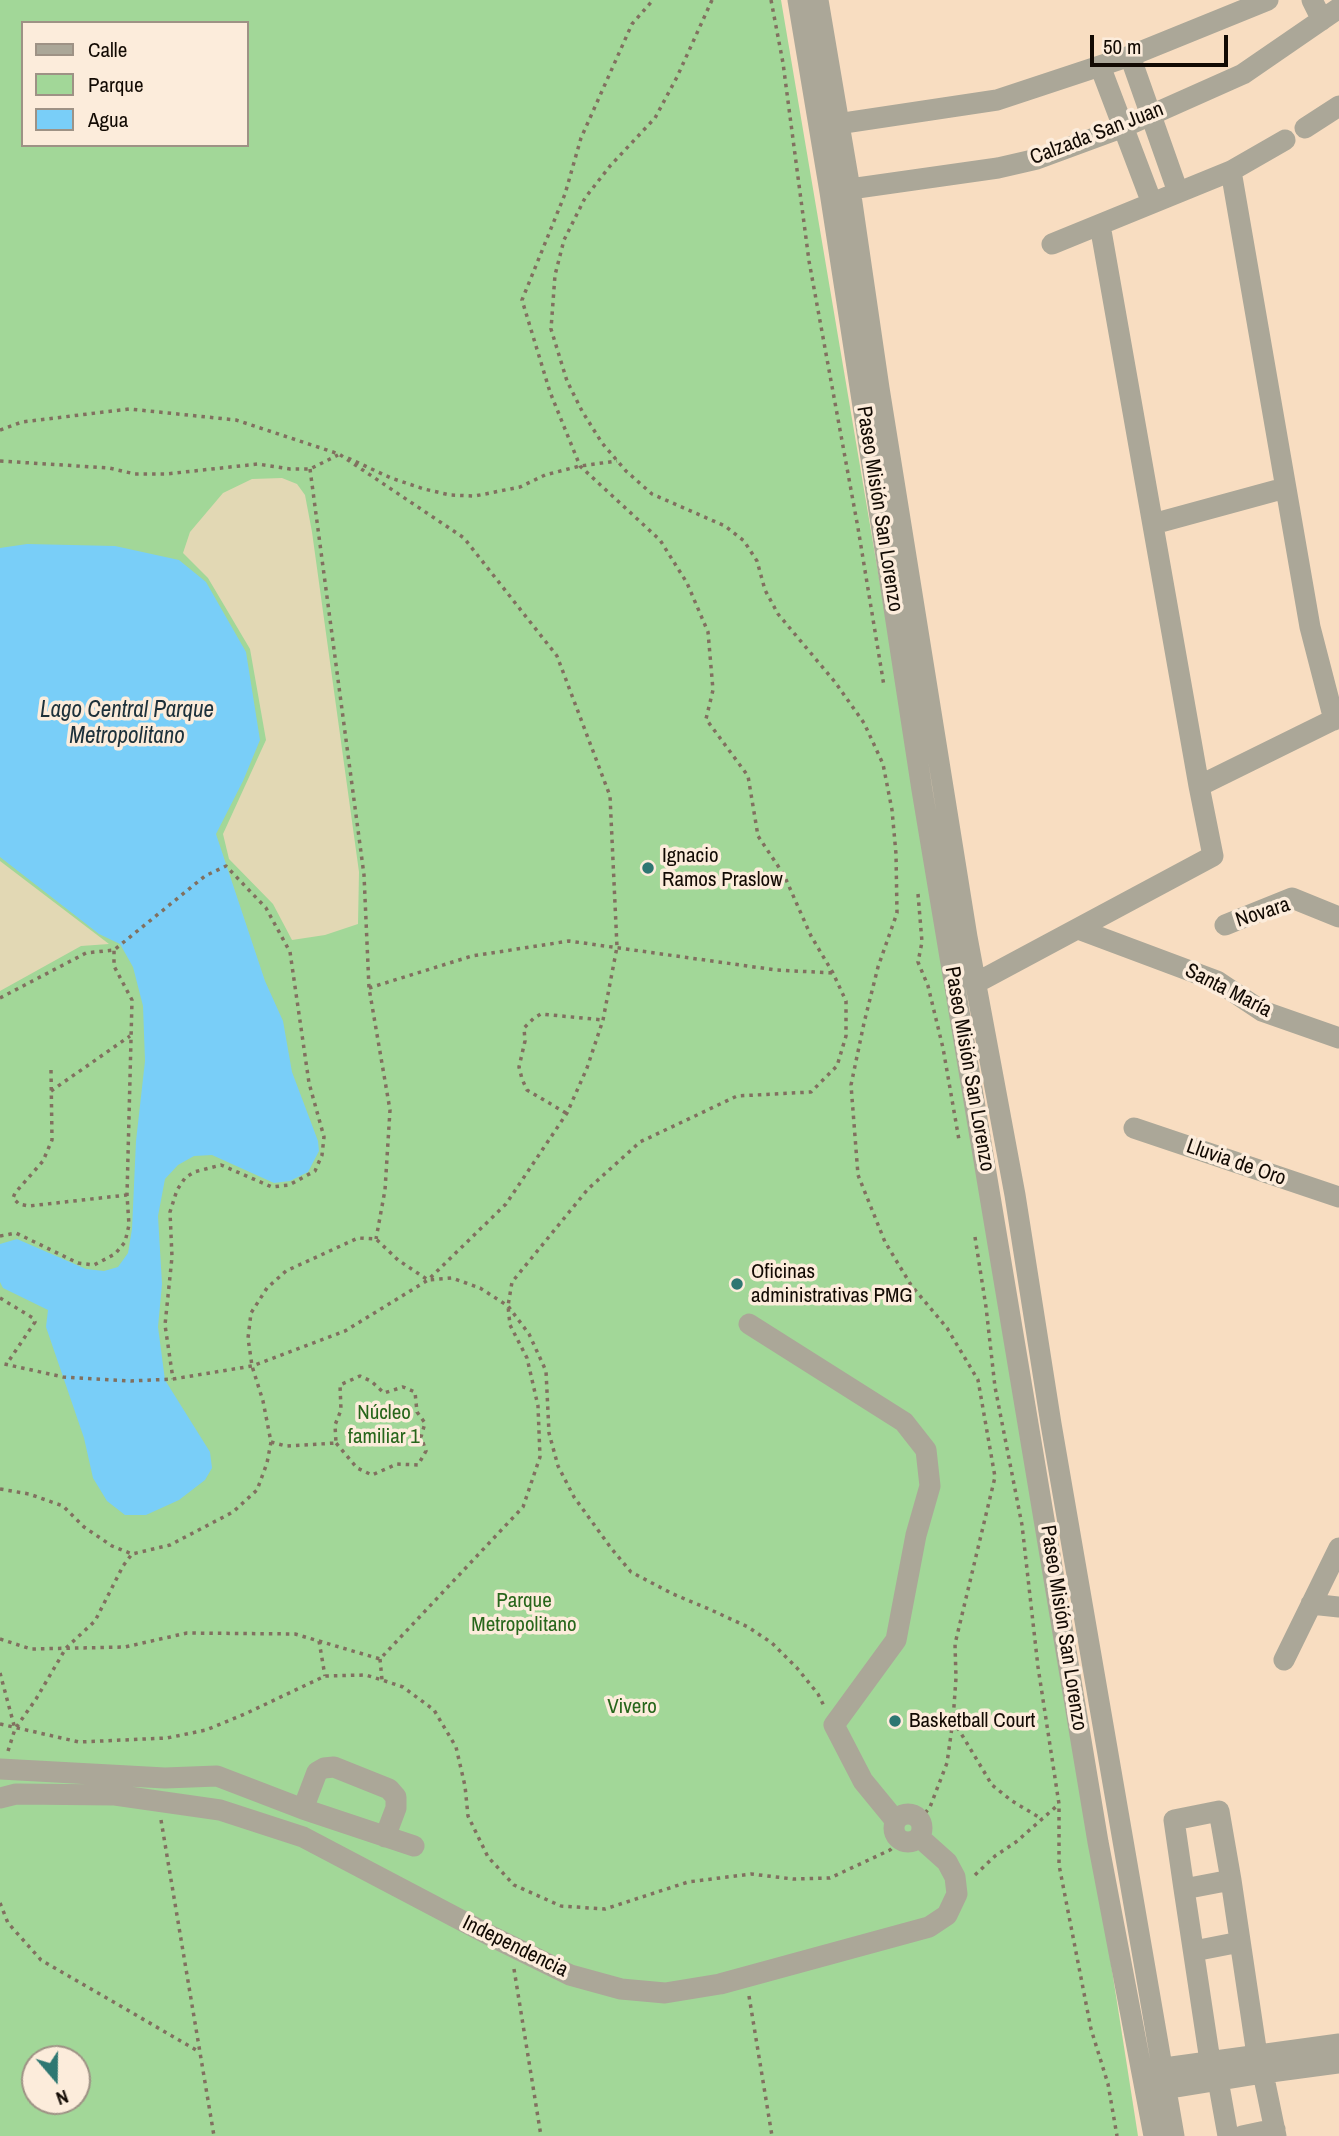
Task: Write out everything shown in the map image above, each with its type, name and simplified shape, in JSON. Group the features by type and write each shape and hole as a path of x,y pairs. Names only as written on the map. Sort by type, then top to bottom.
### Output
{"street":[{"name":"Paseo Misión San Lorenzo","path":"798,0 829,125 884,414 976,983 1015,1195 1154,2080 1154,2136"},
{"name":"Paseo Misión San Lorenzo","path":"818,0 829,125"},
{"path":"829,125 997,100 1130,56 1268,0"},
{"path":"1312,0 1331,14"},
{"name":"Calzada San Juan","path":"840,190 999,168 1037,159 1124,127 1243,74 1331,14"},
{"path":"1130,56 1178,192"},
{"path":"1100,66 1153,203"},
{"path":"1305,128 1339,106"},
{"path":"1052,244 1231,171 1284,140"},
{"path":"1199,786 1336,718 1310,627 1231,171"},
{"name":"Paseo Misión San Lorenzo","path":"840,190 922,790 1098,1842 1154,2080 1174,2136"},
{"path":"976,983 1213,856 1100,225"},
{"path":"1153,524 1285,488"},
{"name":"Novara","path":"1226,925 1292,898 1339,917"},
{"name":"Santa María","path":"1078,929 1217,981 1262,1011 1339,1038"},
{"name":"Lluvia de Oro","path":"1134,1128 1339,1197"},
{"path":"749,1324 904,1422 926,1450 930,1486 916,1535 896,1640 834,1725 863,1781 909,1829 947,1862 955,1877 957,1894"},
{"path":"1284,1660 1339,1548"},
{"path":"1311,1604 1339,1606"},
{"path":"303,1809 317,1772 334,1767 389,1789 396,1797 396,1808 385,1837"},
{"path":"1,1769 164,1778 217,1776 303,1809 414,1846"},
{"name":"Independencia","path":"0,1798 16,1794 115,1795 220,1810 303,1837 570,1975 621,1989 665,1993 746,1977 929,1927 947,1915 957,1894"},
{"path":"1228,2136 1214,2071 1174,1820 1219,1811 1260,2064 1275,2132 1242,2136"},
{"path":"1184,1889 1231,1880"},
{"path":"1194,1951 1240,1942"},
{"path":"1154,2080 1260,2064 1339,2044"},
{"path":"1260,2064 1339,2063"}],"path":[{"path":"382,1680 380,1659 523,1507 540,1457 538,1406 527,1358 510,1325 508,1306 512,1282 588,1189 640,1142 737,1096 811,1092 837,1066 846,1036 846,1001 811,936 784,875 758,836 748,776 706,719 713,690 708,632 687,583 660,541 580,466 550,392 522,300 565,194 581,138 632,24 653,0"},
{"path":"0,1724 79,1742 167,1738 206,1730 324,1676 366,1675 382,1680 403,1687 434,1710 456,1747 465,1786 468,1816 488,1857 514,1885 561,1906 605,1909 688,1882 751,1874 793,1879 830,1878 890,1850 930,1807 947,1763 956,1678 955,1644 995,1477 978,1380 947,1328 911,1285 885,1242 858,1175 851,1085 878,967 897,913 892,810 883,764 857,712 778,614 765,590 757,561 744,541 725,526 652,494 617,461 589,422 566,381 551,329 555,275 564,240 585,198 610,166 655,118 712,0"},
{"path":"771,0 783,63 809,261 885,689"},
{"path":"0,429 22,422 129,409 236,420 339,454 391,478 450,495 475,496 520,487 545,475 580,466 617,461"},
{"path":"0,461 109,468 135,474 194,472 258,464 310,470 339,454"},
{"path":"0,1363 63,1377 97,1380 173,1379 253,1366 345,1331 428,1280 506,1204 567,1114 587,1068 603,1020 617,947 610,796 557,656 464,538 339,454"},
{"path":"310,470 364,875 369,988 390,1111 385,1190 376,1239"},
{"path":"0,998 86,953 114,950 205,876 226,866 266,908 290,952 309,1083 324,1137 322,1155 315,1171 289,1185 272,1187 221,1165 194,1172 185,1178 177,1190 170,1212 172,1257 165,1325 173,1379"},
{"path":"918,888 922,943 918,962 928,986 943,1048 959,1141"},
{"path":"369,988 472,956 569,941 776,970 833,973"},
{"path":"0,1236 16,1233 78,1263 94,1265 115,1254 125,1242 129,1224 127,1195 132,1000 114,965 114,950"},
{"path":"567,1114 527,1090 519,1067 525,1041 524,1028 541,1014 603,1020"},
{"path":"51,1091 131,1035"},
{"path":"51,1070 52,1140 43,1161 15,1192 13,1198 19,1204 29,1206 127,1195"},
{"path":"974,1232 995,1387 1022,1525 1038,1667 1059,1804 1059,1864 1091,2028 1108,2084 1117,2136"},
{"path":"0,1489 29,1494 63,1506 84,1527 112,1546 132,1554 170,1545 233,1512 257,1490 271,1442 248,1338 251,1313 267,1288 286,1271 358,1238 376,1239 398,1260 428,1280 453,1278 480,1288 508,1306 529,1334 546,1371 549,1433 558,1466 574,1497 611,1548 631,1572 747,1628 772,1643 818,1694 834,1725"},
{"path":"0,1298 33,1318 35,1322 6,1365"},
{"path":"360,1376 384,1393 403,1387 415,1392 417,1412 425,1423 421,1437 426,1451 418,1465 397,1464 372,1475 357,1468 336,1443 335,1425 341,1410 340,1385 360,1376"},
{"path":"271,1442 286,1446 336,1443"},
{"path":"1,1769 15,1729 66,1648 95,1621 132,1554"},
{"path":"0,1639 30,1649 125,1647 187,1633 295,1634 380,1659"},
{"path":"319,1641 324,1676"},
{"path":"0,1673 15,1729"},
{"path":"953,1720 992,1785 1042,1819"},
{"path":"158,1801 214,2136"},
{"path":"957,1894 995,1856 1016,1842 1059,1804"},
{"path":"0,1902 8,1923 41,1959 200,2052"},
{"path":"510,1945 541,2136"},
{"path":"746,1977 772,2136"}],"green space":[{"name":"Parque Metropolitano","path":"0,0 781,0 1074,1728 1138,2136 0,2136"}],"sand":[{"path":"282,478 297,484 305,495 359,872 358,924 325,935 292,940 273,904 229,859 223,834 266,740 250,649 208,578 183,553 190,532 223,493 252,479"},
{"path":"0,861 109,944 81,946 0,991"}],"water":[{"name":"Lago Central Parque Metropolitano","path":"27,544 115,546 179,560 206,582 246,652 260,740 216,834 265,981 283,1021 292,1072 318,1141 319,1151 308,1172 290,1181 274,1183 212,1155 194,1156 178,1165 165,1179 158,1216 162,1284 158,1327 165,1380 210,1452 212,1468 205,1480 179,1500 146,1515 125,1515 107,1501 93,1478 84,1438 46,1327 48,1310 3,1288 0,1282 0,1244 17,1239 86,1269 104,1271 118,1267 128,1253 145,1061 143,1006 133,967 120,944 99,934 0,857 0,548"}],"place":[{"name":"Ignacio Ramos Praslow","path":"648,868"},
{"name":"Oficinas administrativas PMG","path":"737,1284"},
{"name":"Basketball Court","path":"895,1721"}],"park label":[{"name":"Núcleo familiar 1","path":"384,1425"},
{"name":"Vivero","path":"632,1707"}]}
